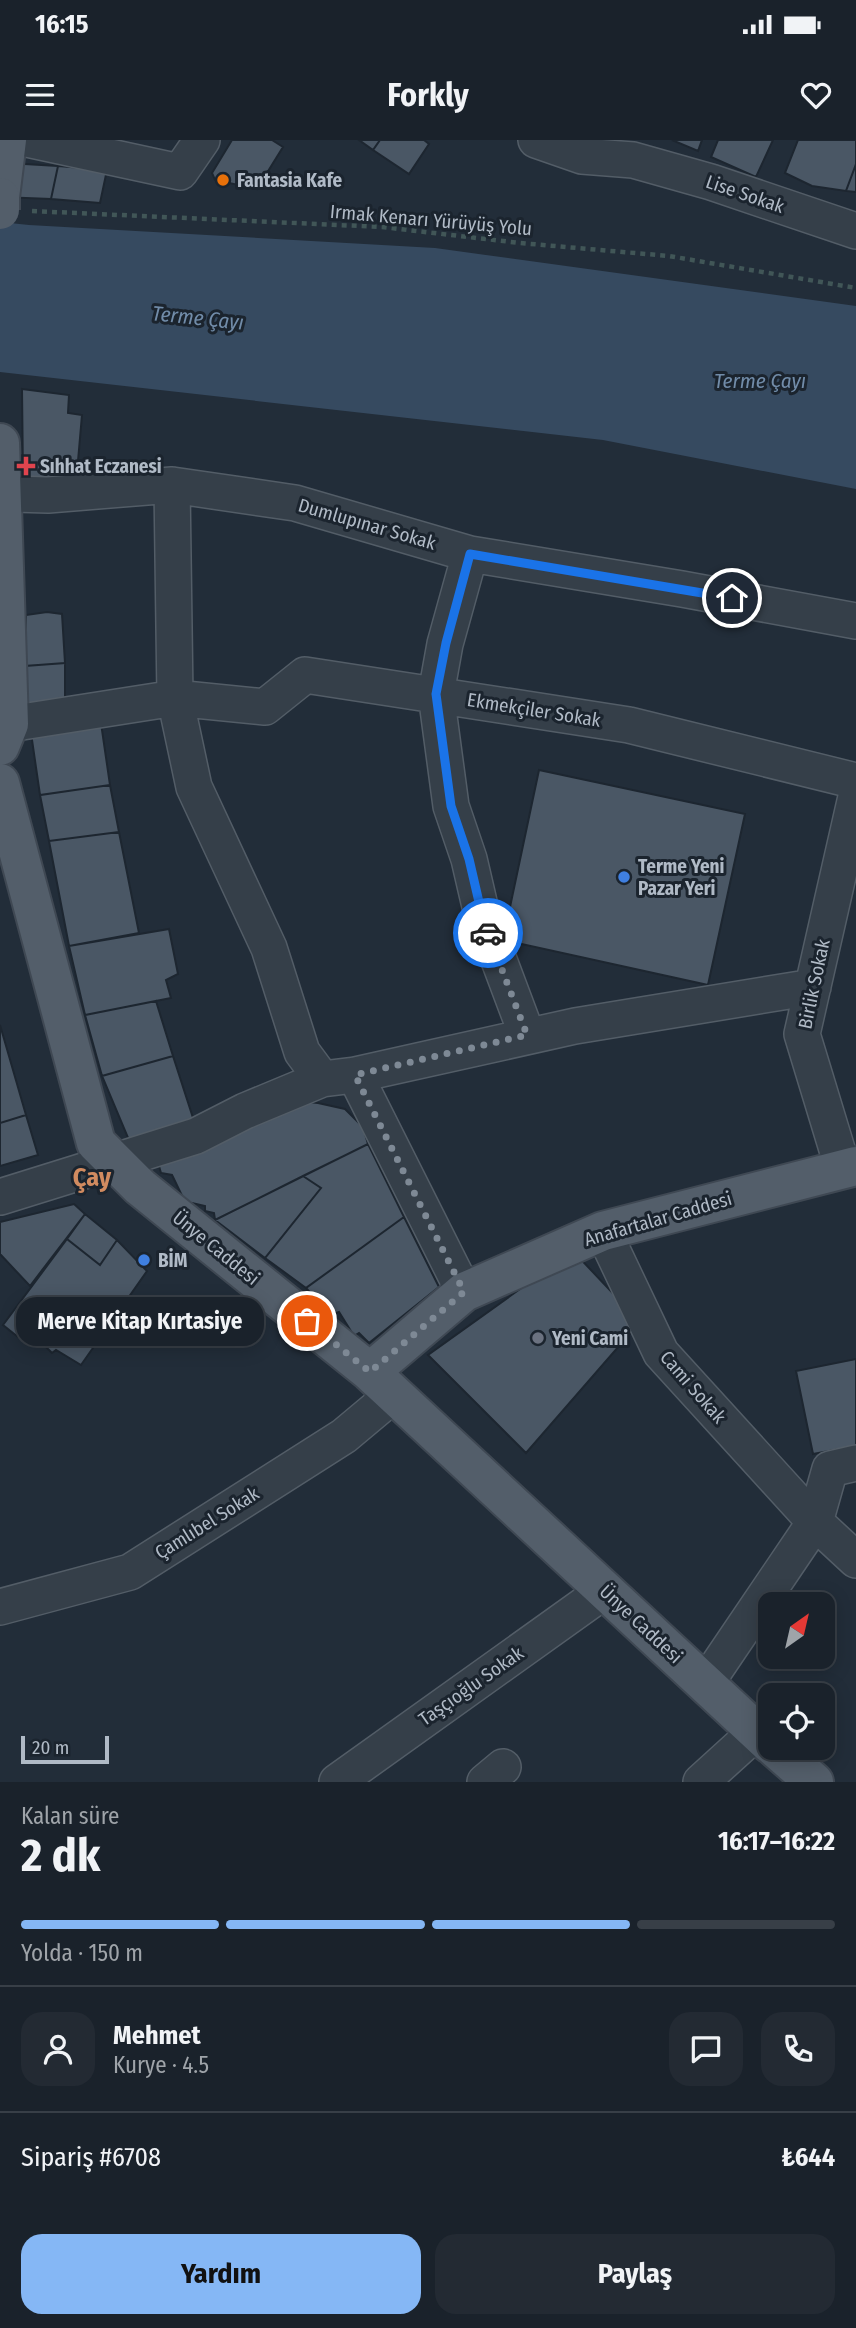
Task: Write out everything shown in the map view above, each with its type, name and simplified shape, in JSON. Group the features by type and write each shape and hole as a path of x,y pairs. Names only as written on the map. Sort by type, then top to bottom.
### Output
{"main road":[{"path":"0,210 7,140"},
{"path":"0,443 5,735"},
{"name":"Ünye Caddesi","path":"0,783 96,1143 140,1187 382,1383 758,1732"},
{"name":"Anafartalar Caddesi","path":"382,1383 464,1292 603,1231 850,1167"},
{"name":"Ünye Caddesi","path":"789,1760 814,1782"}],"street":[{"path":"31,140 180,172 202,140"},
{"name":"Lise Sokak","path":"537,140 582,156 630,150 711,182 856,231"},
{"name":"Dumlupınar Sokak","path":"1,485 13,494 48,495 172,485 295,503 470,554 856,621"},
{"path":"172,485 175,698 194,787 269,948 303,1052 339,1077 464,1292"},
{"path":"470,554 446,643 436,694 451,806 469,859 482,915 527,1035"},
{"name":"Ekmekçiler Sokak","path":"5,735 175,698 265,707 305,675 629,725 856,781"},
{"name":"Birlik Sokak","path":"850,1167 802,1034 856,797"},
{"path":"0,1197 196,1136 245,1111 339,1077 626,1016 680,1010 813,987"},
{"name":"Cami Sokak","path":"603,1231 661,1353 815,1522 856,1560"},
{"name":"Çamlıbel Sokak","path":"0,1608 130,1572 344,1436 382,1383"},
{"path":"706,1683 815,1522 830,1469 856,1463"},
{"name":"Taşçıoğlu Sokak","path":"337,1782 604,1591"},
{"path":"701,1782 758,1747"}],"path":[{"name":"Irmak Kenarı Yürüyüş Yolu","path":"0,210 382,227 669,256 856,288"}],"water":[{"name":"Terme Çayı","path":"0,222 435,248 856,306 856,489 603,440 0,372"}],"building":[{"path":"232,140 272,140 283,147 257,189 215,180 212,173"},
{"path":"359,140 380,140 373,150"},
{"path":"380,140 424,140 429,144 409,174 373,150"},
{"path":"672,140 702,140 698,151"},
{"path":"718,140 773,140 756,177 711,157"},
{"path":"798,140 856,140 856,164 846,191 812,186 785,173"},
{"path":"8,163 58,166 51,199 0,197"},
{"path":"856,164 856,192 846,191"},
{"path":"58,166 107,170 100,203 51,199"},
{"path":"22,389 69,395 68,413 82,415 76,484 23,479"},
{"path":"47,612 62,614 65,663 25,666 26,615"},
{"path":"65,663 65,709 27,711 25,666"},
{"path":"101,723 110,785 40,795 31,733"},
{"name":"Terme Yeni Pazar Yeri","path":"539,770 745,814 708,985 503,940"},
{"path":"110,785 119,832 49,841 40,795"},
{"path":"119,832 139,933 69,946 49,841"},
{"path":"169,929 178,974 166,980 171,998 85,1015 69,946"},
{"path":"156,1001 173,1056 102,1076 85,1015"},
{"path":"0,1025 26,1115 0,1123"},
{"path":"173,1056 194,1121 131,1145 102,1076"},
{"path":"298,1101 345,1109 363,1127 368,1144 215,1220 214,1213 205,1211 205,1206 186,1204 172,1175 161,1173 156,1156"},
{"path":"26,1115 38,1155 0,1166 0,1123"},
{"path":"368,1144 404,1217 306,1288 265,1258 321,1188 303,1176"},
{"path":"303,1176 321,1188 265,1258 215,1220"},
{"path":"74,1204 85,1214 30,1286 0,1254 0,1222"},
{"path":"85,1214 117,1240 100,1265 67,1239"},
{"path":"404,1217 439,1287 369,1343 359,1333 354,1336 339,1312 333,1314 325,1303 321,1305 306,1288"},
{"path":"67,1239 100,1265 117,1240 147,1271 81,1365 56,1350 52,1353 39,1340 35,1344 22,1334 18,1337 3,1325"},
{"name":"Yeni Cami","path":"573,1251 640,1322 526,1453 428,1355"},
{"path":"856,1359 856,1446 813,1454 796,1371"}],"way so far":[{"path":"307,1321 370,1372 464,1292 355,1075 527,1035 488,933"}],"place":[{"name":"Fantasia Kafe","path":"223,180"},
{"name":"Sıhhat Eczanesi","path":"26,466"},
{"name":"Terme Yeni Pazar Yeri","path":"624,877"},
{"name":"BİM","path":"144,1260"},
{"name":"Merve Kitap Kırtasiye","path":"307,1321"},
{"name":"Yeni Cami","path":"538,1338"}],"district":[{"name":"Çay","path":"92,1177"}],"route":[{"path":"488,933 469,859 451,806 436,694 446,643 470,554 732,598"}]}
